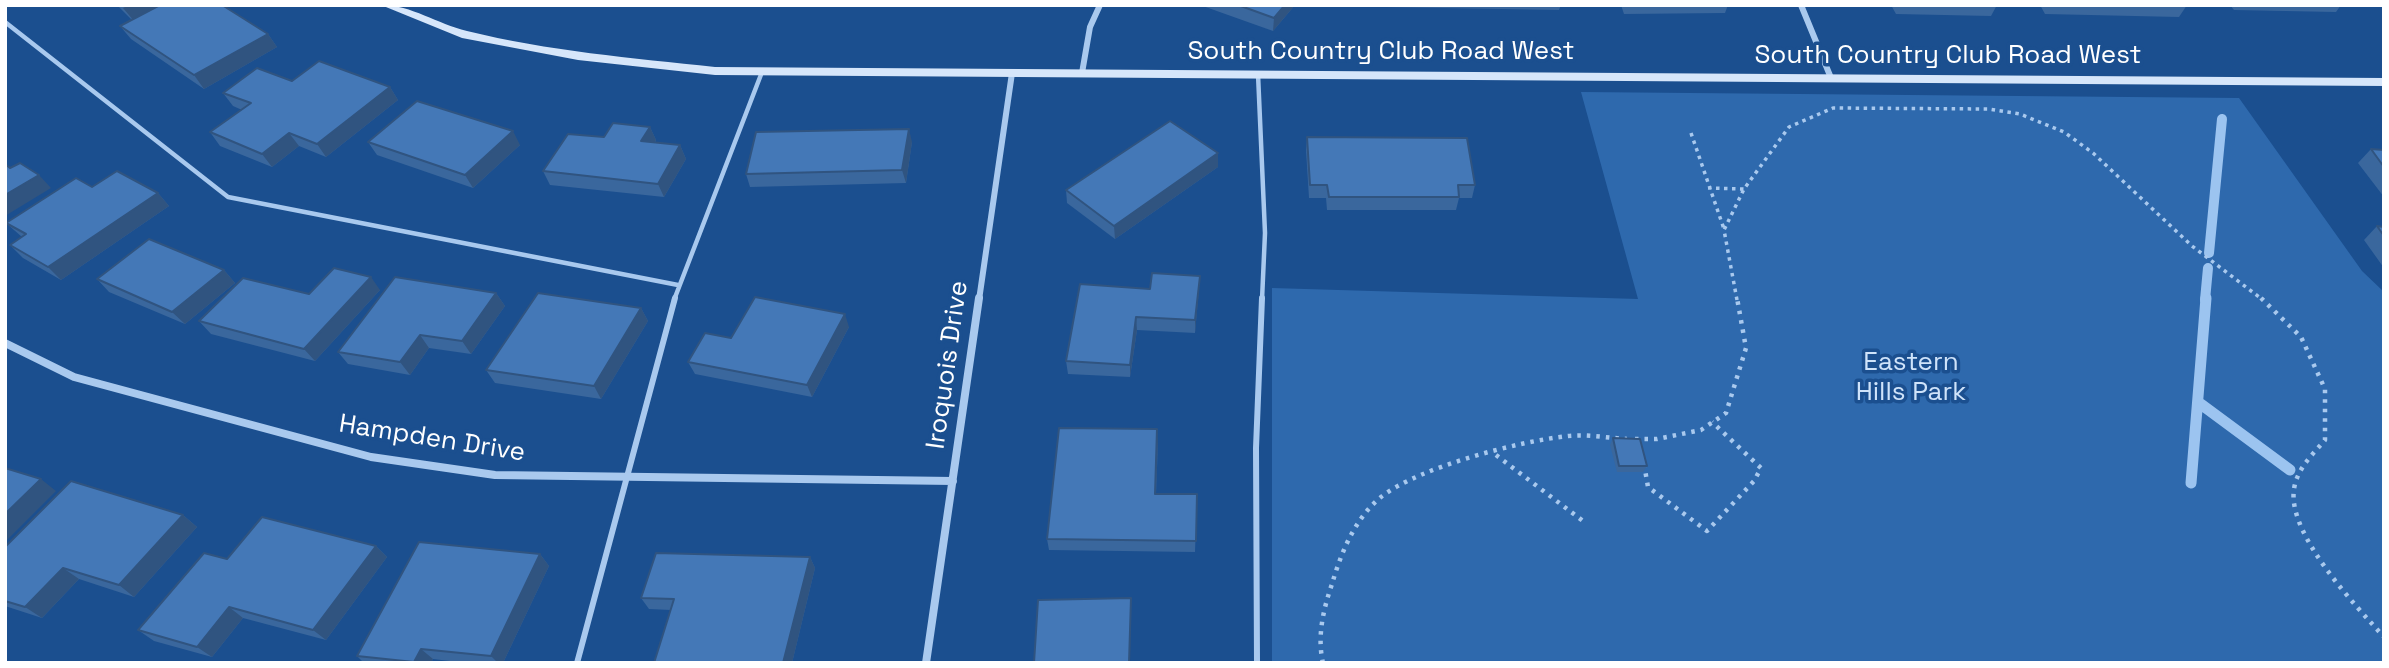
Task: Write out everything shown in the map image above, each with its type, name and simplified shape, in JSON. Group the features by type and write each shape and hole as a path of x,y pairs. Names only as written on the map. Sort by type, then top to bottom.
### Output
{"street":[{"name":"South Country Club Road West","path":"386,5 462,34 578,56 715,71 2384,82"},
{"path":"1082,73 1090,27 1100,5"},
{"path":"1801,5 1831,78"},
{"name":"Iroquois Drive","path":"926,663 1012,73"},
{"name":"Hampden Drive","path":"5,343 74,377 371,457 495,475 953,481"}],"lane":[{"path":"5,22 228,197 678,285"},
{"path":"577,663 678,285 762,72"},
{"path":"1257,663 1257,435 1265,233 1258,74"}],"path":[{"path":"1724,230 1744,188 1789,127 1833,108 1989,109 2020,114 2064,132 2093,153 2192,246 2262,299 2301,337 2325,389 2325,440 2302,467 2294,488 2293,513 2338,587 2384,637"},
{"path":"1323,663 1321,623 1338,562 1360,519 1381,496 1409,480 1495,454 1569,436 1641,439 1701,430 1726,413 1737,385 1746,348 1724,230 1691,133"},
{"path":"1708,188 1744,188"},
{"path":"1641,439 1648,487 1707,531 1754,481 1761,468 1756,460 1712,422"},
{"path":"1495,454 1583,521"}],"green space":[{"name":"Eastern Hills Park","path":"1581,92 2239,98 2362,271 2384,292 2384,663 1272,663 1272,288 1638,299"}],"building":[{"path":"160,5 222,5 268,34 194,75 120,26"},
{"path":"1238,5 1285,5 1274,18"},
{"path":"319,61 390,87 317,144 289,133 262,154 210,132 251,103 223,93 257,68 292,81"},
{"path":"417,101 513,131 465,175 368,142"},
{"path":"1170,121 1218,153 1114,226 1066,190"},
{"path":"613,123 650,127 641,141 680,145 658,184 543,171 568,134 604,137"},
{"path":"909,129 902,170 746,174 756,132"},
{"path":"1307,137 1467,138 1475,185 1458,185 1459,197 1329,197 1327,185 1310,185"},
{"path":"2371,149 2384,150 2384,167"},
{"path":"20,163 39,175 5,195 5,164 10,168"},
{"path":"117,171 158,193 48,267 10,245 26,234 6,223 76,178 92,187"},
{"path":"2377,226 2384,227 2384,236"},
{"path":"149,239 224,270 172,312 97,279"},
{"path":"334,268 371,277 304,349 199,321 243,278 309,294"},
{"path":"1152,273 1200,276 1195,320 1136,317 1130,365 1066,361 1080,284 1150,289"},
{"path":"395,277 496,293 462,341 420,335 400,362 338,352"},
{"path":"538,293 641,308 594,386 486,370"},
{"path":"755,297 845,314 807,385 688,362 705,333 731,338"},
{"path":"1059,428 1157,429 1155,494 1197,494 1196,541 1047,539"},
{"path":"1613,438 1640,439 1647,466 1619,466"},
{"path":"5,468 41,479 5,514"},
{"path":"71,481 183,515 119,585 63,568 25,607 5,601 5,547"},
{"path":"262,517 376,546 313,630 229,607 197,647 138,630 204,553 227,559"},
{"path":"419,542 540,554 491,656 421,649 414,662 357,656"},
{"path":"656,553 810,557 783,663 654,663 674,599 641,598"},
{"path":"1131,598 1129,663 1034,663 1038,600"}],"waterway":[{"path":"2209,253 2222,119"},
{"path":"2205,300 2208,268"},
{"path":"2191,483 2206,298"},
{"path":"2198,402 2290,470"}]}
